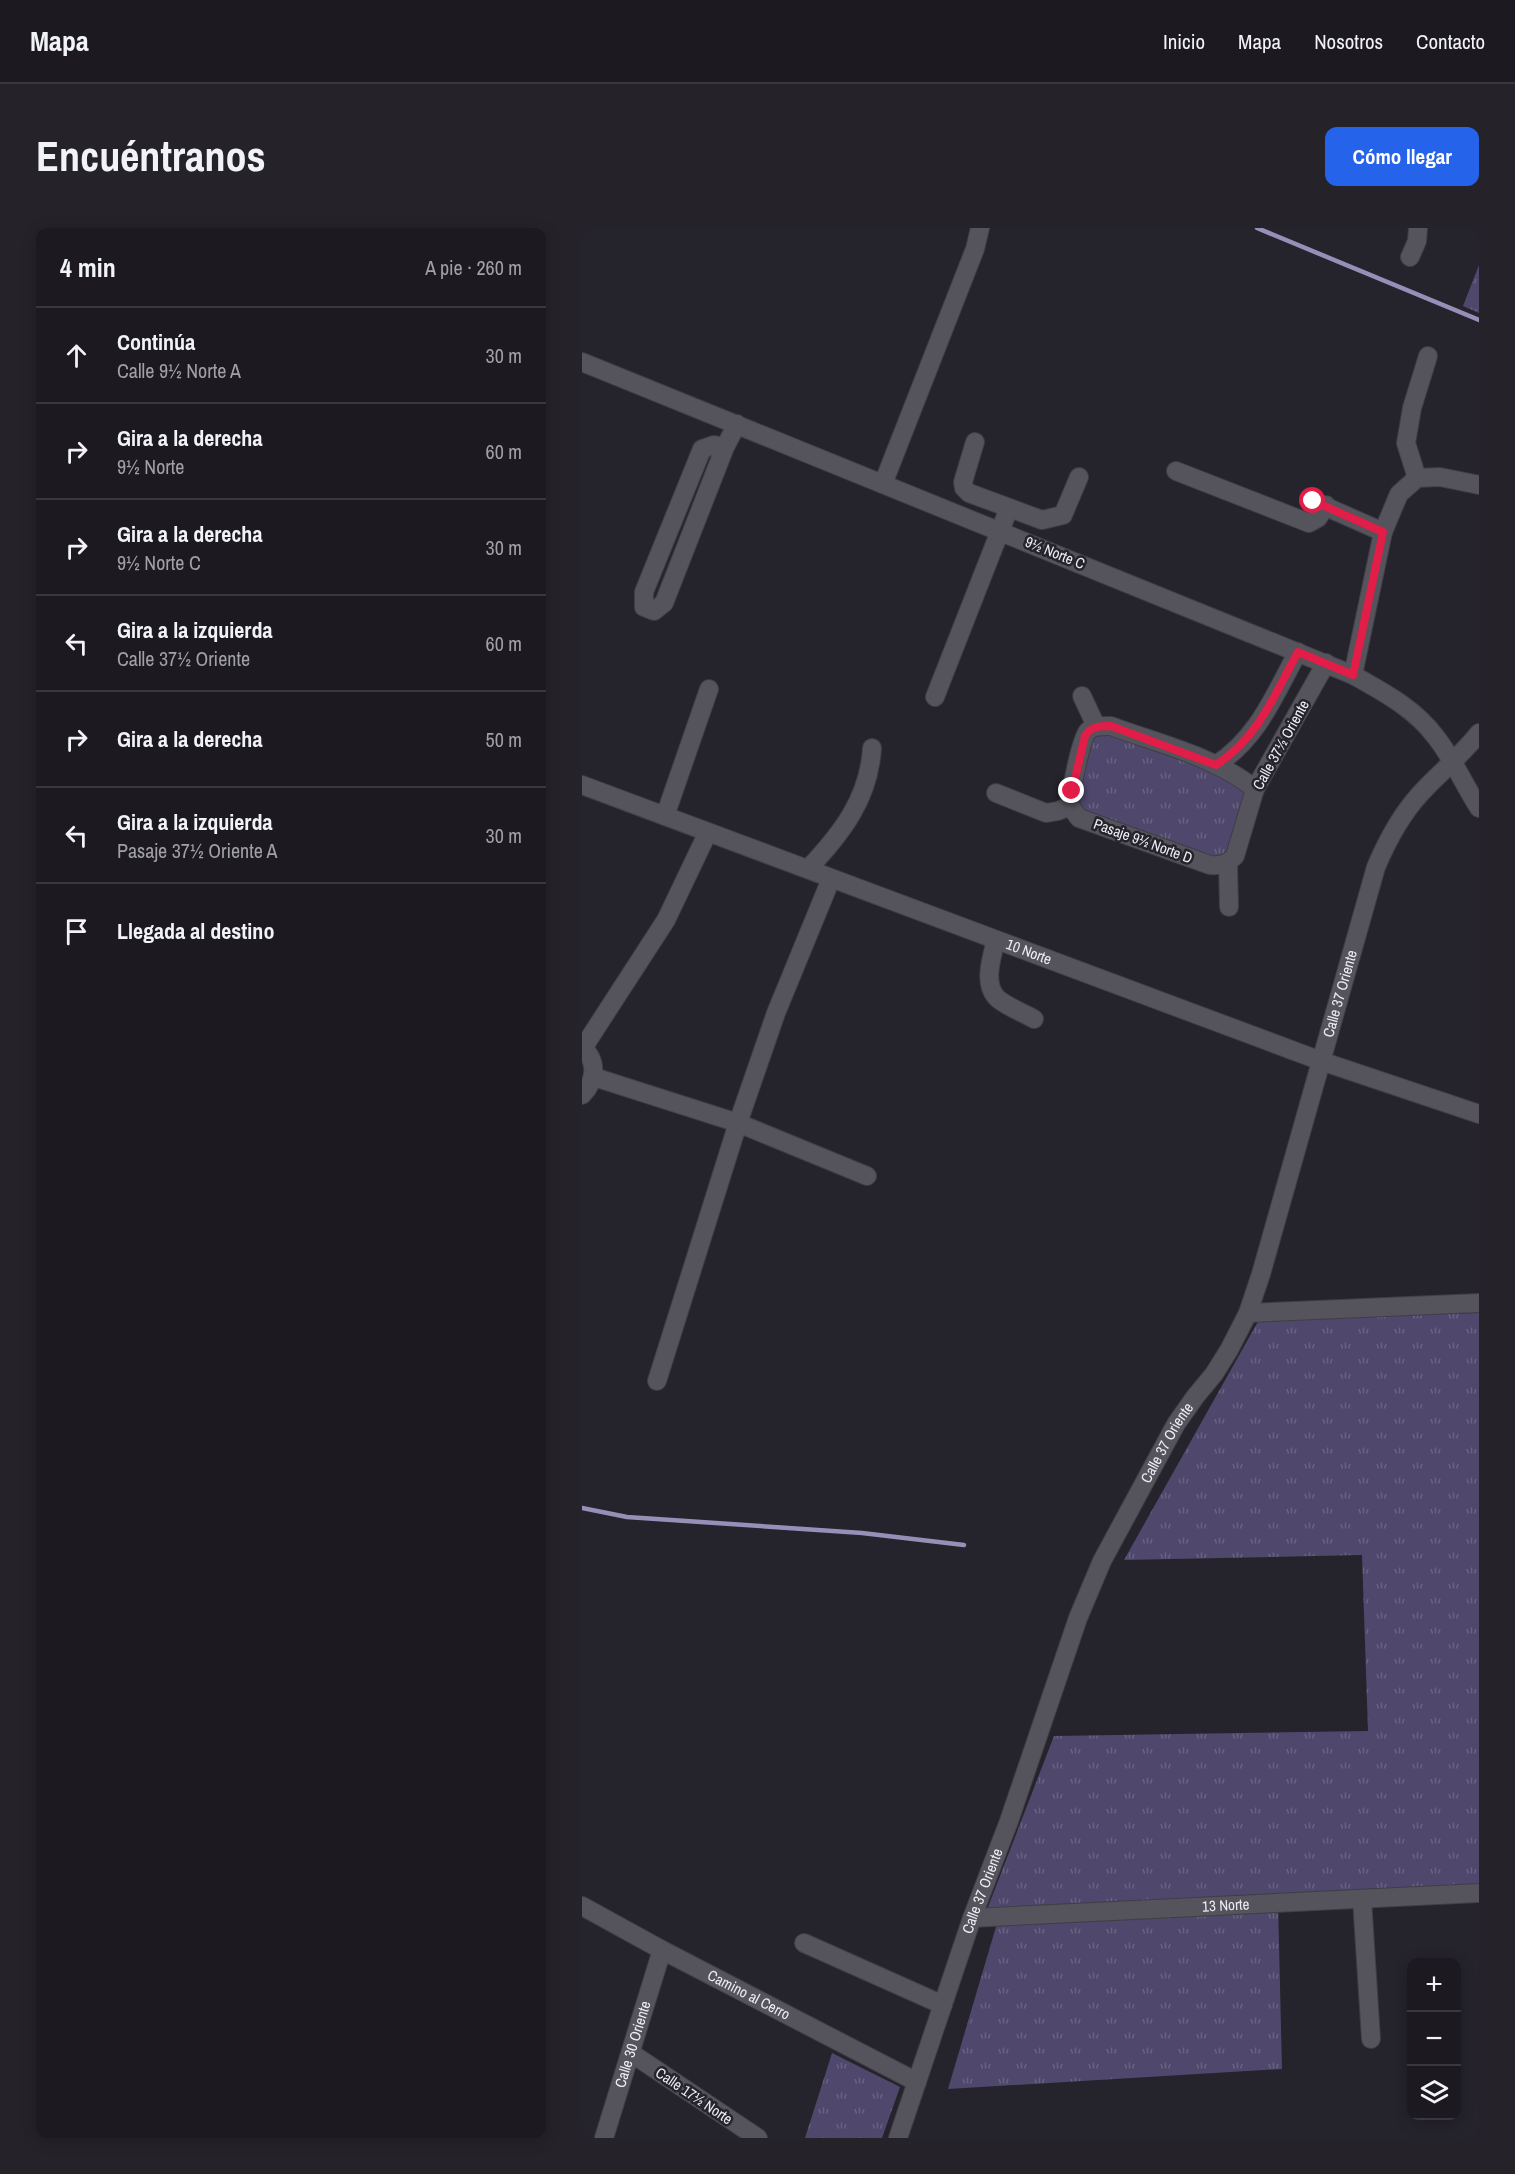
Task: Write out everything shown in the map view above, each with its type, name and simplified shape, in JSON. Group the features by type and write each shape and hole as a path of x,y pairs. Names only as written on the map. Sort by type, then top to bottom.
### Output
{"street":[{"path":"883,483 975,249 980,228"},
{"path":"1410,257 1417,241 1418,228"},
{"path":"1417,478 1406,443 1412,408 1428,356"},
{"name":"9½ Norte C","path":"582,362 1353,675 1390,696 1414,714 1435,735 1479,808"},
{"path":"725,447 714,445 702,449 656,563 643,599 644,607 654,611 664,603 725,447 737,424"},
{"path":"975,442 963,482 964,488 969,493 1042,520 1063,515 1079,477"},
{"path":"1176,471 1309,523 1318,518 1320,503 1383,532"},
{"path":"1353,675 1383,532 1399,494 1417,478 1440,477 1479,485"},
{"path":"688,484 708,491"},
{"path":"935,697 1009,508"},
{"path":"672,524 692,532"},
{"path":"656,563 677,570"},
{"name":"Calle 37½ Oriente","path":"1216,765 1254,732 1298,652"},
{"name":"Calle 37½ Oriente","path":"1228,863 1235,856 1255,789 1326,663"},
{"path":"665,816 709,689"},
{"path":"1082,696 1096,726"},
{"path":"996,793 1046,813 1070,806 1085,736 1096,726 1111,726 1216,765 1239,776 1255,789"},
{"name":"Calle 37 Oriente","path":"898,2138 972,1918 1009,1821 1078,1618 1102,1561 1176,1424 1194,1396 1214,1374 1248,1313 1261,1274 1369,886 1383,849 1418,796 1453,764 1479,733"},
{"path":"808,869 847,825 867,783 872,748"},
{"name":"10 Norte","path":"582,785 1321,1061 1479,1114"},
{"name":"Pasaje 9½ Norte D","path":"1070,806 1079,818 1209,865 1219,866 1228,863"},
{"path":"582,1095 594,1077 591,1058 583,1047 666,920 708,832"},
{"path":"1228,863 1229,907"},
{"path":"657,1381 738,1123 777,1013 831,879"},
{"path":"996,940 989,977 996,997 1034,1019"},
{"path":"594,1077 738,1123 867,1176"},
{"path":"1248,1313 1479,1303"},
{"name":"13 Norte","path":"972,1918 1479,1893"},
{"path":"1362,1899 1371,2039"},
{"name":"Camino al Cerro","path":"582,1906 917,2082"},
{"path":"804,1943 943,2005"},
{"name":"Calle 30 Oriente","path":"604,2138 662,1950"},
{"name":"Calle 17½ Norte","path":"631,2053 758,2138"}],"green space":[{"path":"1479,265 1479,313 1463,306"},
{"path":"1102,726 1255,789 1228,863 1079,818 1070,798 1085,736"},
{"path":"1479,1313 1479,1885 986,1912 1054,1736 1368,1731 1362,1555 1124,1560 1260,1318"},
{"path":"1278,1901 1282,2069 948,2089 998,1920"},
{"path":"832,2053 900,2087 882,2138 805,2138"}],"waterway":[{"path":"1257,228 1479,320"},
{"path":"582,1508 627,1517 862,1533 964,1545"}],"route":[{"path":"1072,791 1085,736 1096,726 1111,726 1216,765 1254,732 1298,652 1353,675 1383,532 1313,501"}]}
